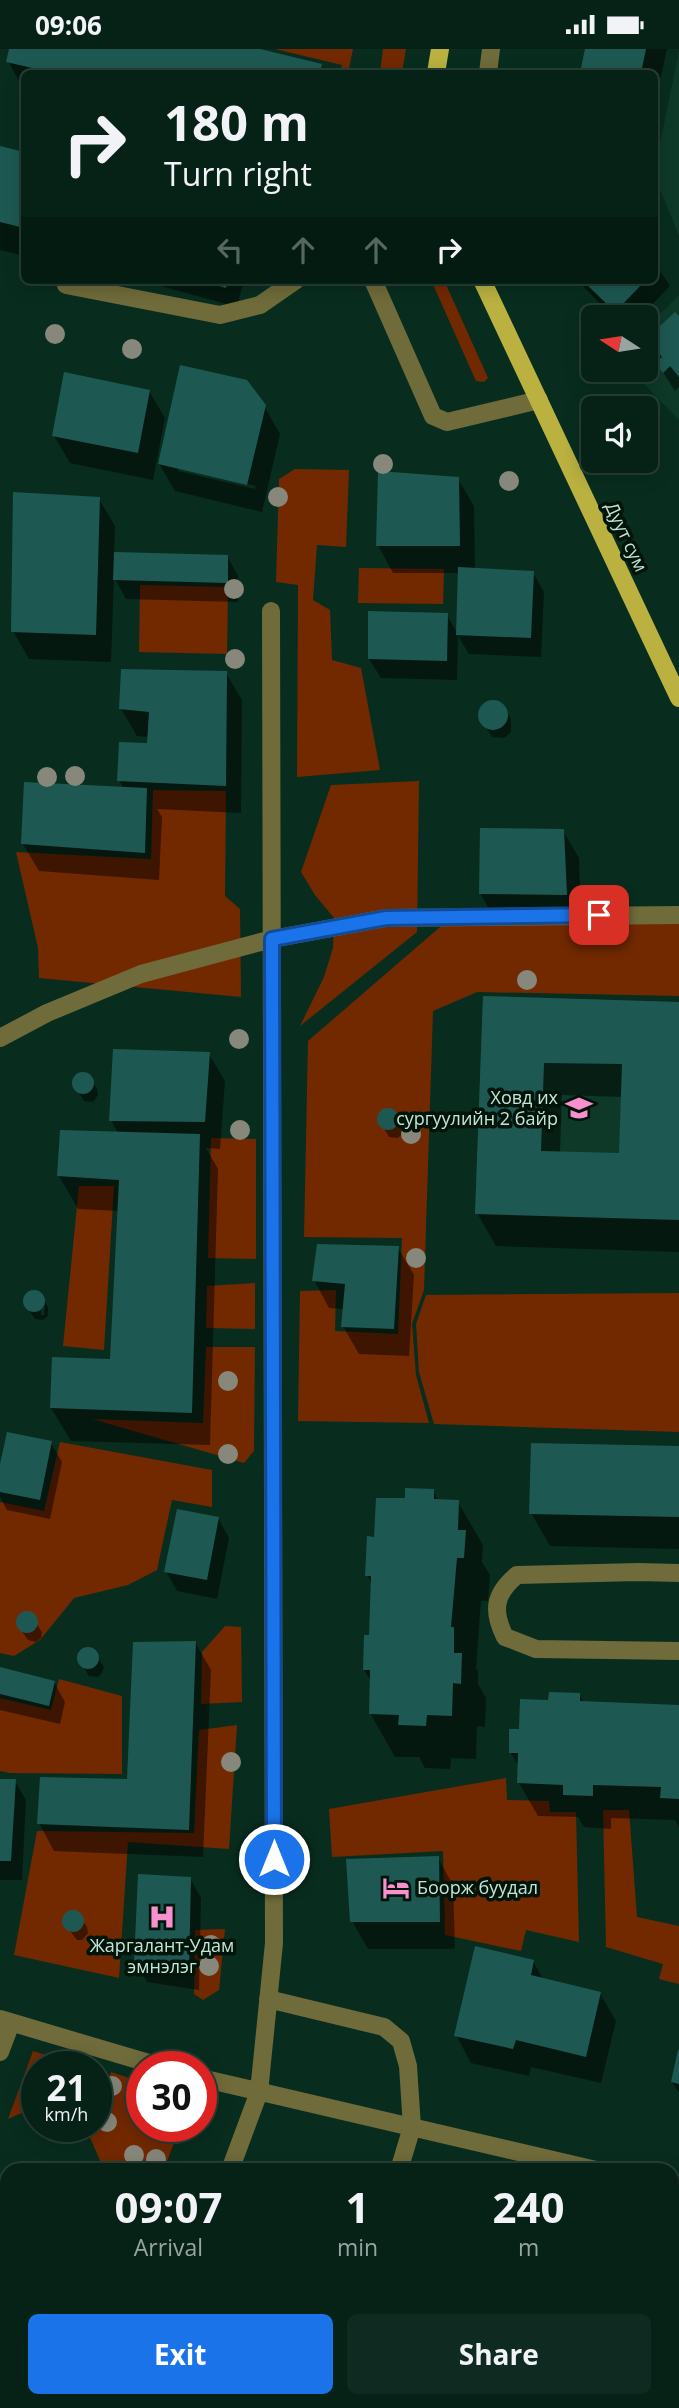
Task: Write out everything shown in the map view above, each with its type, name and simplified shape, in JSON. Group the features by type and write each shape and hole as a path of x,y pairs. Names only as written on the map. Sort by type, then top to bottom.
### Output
{"main road":[{"path":"436,70 440,49"},
{"name":"Дуут сум","path":"484,284 679,698"}],"street":[{"path":"488,70 491,49"},
{"path":"66,285 220,315 260,305 290,284"},
{"path":"375,284 433,416 447,422 538,400"},
{"path":"233,2163 259,2092 274,1943 271,611"},
{"path":"0,1038 47,1013 141,974 272,939 386,918 679,915"},
{"path":"679,1573 517,1575 504,1586 496,1605 499,1625 505,1637 536,1649 679,1651"},
{"path":"268,1999 384,2027 401,2041 408,2066 412,2127 401,2163"},
{"path":"0,2052 6,2021 126,2056"},
{"path":"217,2082 566,2163"}],"shaded area":[{"path":"275,49 353,49 349,70 341,70 342,65"},
{"path":"383,49 406,49 402,70 380,70"},
{"path":"679,51 679,236 658,184 659,148"},
{"path":"433,284 446,284 488,378 484,382 476,381"},
{"path":"679,295 679,420 642,382 658,382 658,316"},
{"path":"295,469 349,470 346,547 317,545 313,600 330,610 332,660 361,668 380,770 297,777 298,585 276,582 279,479"},
{"path":"359,568 444,569 443,604 358,603"},
{"path":"140,585 228,587 227,654 139,652"},
{"path":"419,781 417,932 300,1026 324,977 333,948 334,918 301,872 331,785"},
{"path":"153,790 226,791 225,896 240,909 241,997 39,978 38,948 16,852 151,859"},
{"path":"462,908 679,908 679,996 477,992 433,1011 424,1290 412,1324 416,1375 429,1423 298,1421 300,1291 336,1290 335,1331 398,1334 402,1238 304,1237 308,1041"},
{"name":"Ховд их сургуулийн 2 байр","path":"483,996 679,1002 679,1220 475,1214"},
{"path":"211,1138 256,1139 256,1259 208,1258"},
{"path":"79,1186 114,1186 104,1350 63,1346"},
{"path":"255,1283 255,1329 206,1328 207,1286"},
{"path":"679,1293 679,1432 434,1424 419,1372 416,1324 426,1295"},
{"path":"206,1347 255,1347 254,1451 244,1463 92,1419 203,1423"},
{"path":"60,1442 212,1470 212,1507 172,1500 157,1570 128,1585 74,1598 40,1640 14,1656 0,1653 0,1502 44,1511"},
{"path":"225,1626 241,1627 242,1702 201,1704 202,1652"},
{"path":"59,1679 122,1696 122,1774 0,1771 0,1698 51,1710"},
{"path":"237,1725 229,1849 128,1842 119,1978 14,1955 37,1831 194,1833 199,1730"},
{"path":"506,1778 507,1800 549,1801 550,1812 576,1812 579,1942 526,1930 521,1951 445,1935 443,1851 332,1857 329,1809"},
{"path":"603,1810 629,1810 637,1917 679,1926 679,1984 659,1979 663,1964 606,1947"},
{"path":"225,1929 219,1990 203,2000 194,1994 195,1930"},
{"path":"112,2072 126,2077 126,2142 174,2142 167,2163 101,2163 92,2142 112,2142"},
{"path":"21,2084 21,2113 8,2119"}],"building":[{"path":"9,49 260,49 322,64 321,70 41,70 6,62"},
{"path":"585,49 646,49 642,70 581,70"},
{"path":"0,146 21,151 21,227 0,222"},
{"path":"586,284 642,284 622,305 608,305"},
{"path":"675,312 679,316 679,377 670,366 663,373 658,367 658,360 662,357 658,352 658,328"},
{"path":"180,365 247,380 266,405 247,485 158,464"},
{"path":"64,372 150,390 138,453 52,436"},
{"path":"378,471 459,477 460,546 376,546"},
{"path":"13,492 100,497 96,635 11,632"},
{"path":"114,552 228,555 228,583 113,580"},
{"path":"458,567 534,571 531,638 456,635"},
{"path":"368,611 448,613 447,661 368,659"},
{"path":"121,669 227,671 226,786 117,781 119,742 147,743 149,712 119,709"},
{"path":"493,700 504,704 508,715 504,726 493,730 482,726 478,715 482,704"},
{"path":"24,782 147,788 145,853 21,844"},
{"path":"480,828 564,829 567,895 479,894"},
{"name":"Ховд их сургуулийн 2 байр","path":"483,996 679,1002 679,1220 475,1214","holes":["544,1063 622,1064 619,1153 541,1151"]},
{"path":"113,1049 210,1052 205,1122 109,1121"},
{"path":"83,1072 91,1075 94,1083 91,1091 83,1094 75,1091 72,1083 75,1075"},
{"path":"388,1108 396,1111 399,1119 396,1127 388,1130 380,1127 377,1119 380,1111"},
{"path":"60,1130 200,1134 192,1413 50,1408 52,1357 110,1359 119,1180 57,1176"},
{"path":"317,1244 399,1246 394,1329 341,1327 345,1284 312,1281"},
{"path":"34,1290 42,1293 45,1301 42,1309 34,1312 26,1309 23,1301 26,1293"},
{"path":"7,1432 52,1441 40,1500 0,1492 0,1464"},
{"path":"531,1443 679,1446 679,1517 529,1514"},
{"path":"405,1488 434,1489 434,1499 459,1500 458,1530 466,1530 464,1558 457,1558 451,1627 454,1627 454,1653 462,1653 461,1684 453,1683 452,1716 427,1715 426,1726 398,1725 399,1715 369,1714 370,1670 363,1670 364,1635 369,1635 371,1576 365,1576 367,1536 374,1537 376,1498 405,1498"},
{"path":"177,1509 219,1517 207,1580 164,1572"},
{"path":"27,1611 35,1614 38,1622 35,1630 27,1633 19,1630 16,1622 19,1614"},
{"path":"196,1641 189,1830 37,1824 40,1777 127,1779 133,1642"},
{"path":"88,1647 96,1650 99,1658 96,1666 88,1669 80,1666 77,1658 80,1650"},
{"path":"0,1667 55,1681 49,1706 0,1694"},
{"path":"549,1692 580,1693 580,1701 679,1705 679,1799 660,1798 661,1787 593,1785 593,1796 563,1795 563,1785 517,1783 518,1753 509,1753 509,1729 519,1729 520,1699 548,1700"},
{"path":"0,1779 16,1779 11,1861 0,1861"},
{"path":"439,1856 440,1922 350,1922 346,1859"},
{"path":"138,1874 191,1877 189,1971 134,1963"},
{"path":"73,1910 81,1913 84,1921 81,1929 73,1932 65,1929 62,1921 65,1913"},
{"path":"475,1946 534,1960 531,1975 601,1992 586,2057 516,2040 513,2049 454,2036"},
{"path":"679,2050 679,2084 671,2082"}],"place":[{"name":"Ховд их сургуулийн 2 байр","path":"579,1108"},
{"name":"Боорж буудал","path":"396,1888"},
{"name":"Жаргалант-Удам эмнэлэг","path":"162,1917"}],"route":[{"path":"274,1859 272,939 386,918 599,915"}]}
